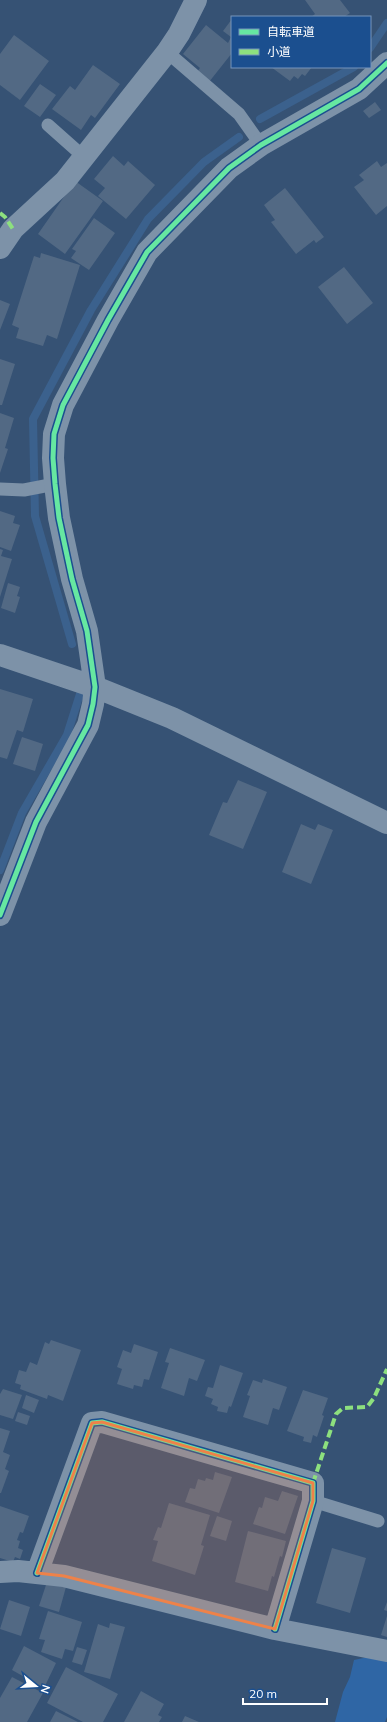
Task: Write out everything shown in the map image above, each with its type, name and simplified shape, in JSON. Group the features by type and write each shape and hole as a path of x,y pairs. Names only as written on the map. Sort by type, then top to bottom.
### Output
{"street":[{"path":"0,248 13,229 65,180 167,52 179,34 196,0"},
{"path":"0,915 36,822 88,725 93,704 95,687 87,631 72,579 59,518 55,484 53,458 54,434 63,405 108,320 147,252 229,168 261,145 359,89 387,63"},
{"path":"0,655 95,687 172,718 387,823"},
{"path":"36,1573 92,1423 102,1422 312,1483 313,1501 275,1629"},
{"path":"0,1572 36,1573 64,1576 275,1629 387,1651"}],"lane":[{"path":"167,52 239,114 261,145"},
{"path":"48,125 84,156"},
{"path":"0,489 24,490 55,484"},
{"path":"313,1501 378,1521"}],"highlighted area":[{"path":"102,1422 313,1483 313,1501 275,1629 64,1576 37,1573 92,1423"}],"shaded area":[{"path":"368,1657 387,1659 387,1717 385,1722 335,1722 354,1660"}],"building":[{"path":"305,0 340,0 350,13 346,16 312,16 315,14"},
{"path":"231,20 231,37 223,31"},
{"path":"206,25 228,43 231,37 231,54 209,82 197,72 200,68 183,54"},
{"path":"14,35 49,61 20,100 0,85 0,54"},
{"path":"93,65 120,84 95,118 91,115 81,130 52,109 70,86 75,90"},
{"path":"272,68 311,68 305,76 302,74 298,79 294,76 290,81"},
{"path":"40,84 56,95 40,117 24,106"},
{"path":"375,102 381,110 369,118 363,111"},
{"path":"113,156 124,166 128,161 155,185 126,219 98,196 105,188 94,179"},
{"path":"377,161 381,167 387,163 387,206 376,215 354,187 364,180 359,175"},
{"path":"75,181 103,201 65,254 38,234"},
{"path":"285,188 324,237 316,243 314,240 296,254 271,222 275,220 264,205"},
{"path":"94,218 115,233 89,270 71,258 76,251 72,249"},
{"path":"41,253 80,265 57,339 47,335 43,346 16,338 19,328 12,325 34,256 40,258"},
{"path":"344,267 373,303 347,324 318,287"},
{"path":"0,300 10,304 0,330"},
{"path":"0,359 15,364 2,405 0,405"},
{"path":"0,413 14,418 5,448 8,449 0,473"},
{"path":"0,511 15,516 13,523 20,525 11,551 0,547"},
{"path":"0,549 3,550 1,556 12,559 0,597"},
{"path":"8,583 20,587 17,596 20,597 15,613 1,608"},
{"path":"0,689 33,699 23,732 17,730 7,759 0,757"},
{"path":"22,737 43,744 35,771 13,764"},
{"path":"238,780 267,792 243,849 209,835 223,802 227,803"},
{"path":"301,824 315,830 318,824 333,830 311,884 282,872"},
{"path":"51,1340 81,1350 63,1401 48,1395 47,1399 20,1389 21,1385 15,1383 19,1370 26,1372 30,1362 37,1365 45,1342 49,1344"},
{"path":"134,1344 158,1352 149,1380 144,1379 142,1387 134,1385 133,1389 117,1384 122,1369 117,1367 123,1350 131,1353"},
{"path":"170,1348 205,1360 197,1381 189,1378 184,1396 161,1388 169,1363 165,1362"},
{"path":"220,1365 243,1373 231,1407 229,1406 227,1413 217,1411 218,1407 211,1404 213,1399 205,1396 208,1387 213,1388"},
{"path":"263,1379 287,1387 279,1410 273,1408 268,1425 243,1417 250,1396 247,1395 253,1380 262,1383"},
{"path":"3,1389 22,1395 13,1419 0,1415 0,1394"},
{"path":"303,1390 328,1398 317,1437 313,1435 311,1443 303,1441 304,1437 287,1431"},
{"path":"26,1395 39,1400 34,1413 22,1408"},
{"path":"18,1412 30,1416 27,1425 15,1421"},
{"path":"0,1428 10,1431 3,1452 10,1455 5,1469 9,1471 1,1493 0,1493"},
{"path":"215,1472 232,1477 219,1513 185,1502 190,1488 195,1489 198,1479 205,1481 206,1478 213,1480"},
{"path":"282,1491 298,1496 285,1534 253,1524 259,1507 262,1508 265,1497 278,1501"},
{"path":"169,1503 210,1515 201,1545 204,1546 195,1575 152,1561 158,1541 153,1540 158,1527 161,1528"},
{"path":"0,1506 29,1516 23,1533 20,1532 17,1540 20,1541 18,1548 23,1550 20,1559 15,1557 13,1562 0,1558"},
{"path":"217,1516 232,1521 226,1541 210,1536"},
{"path":"248,1531 286,1541 282,1557 280,1556 268,1591 235,1582"},
{"path":"332,1548 366,1558 350,1613 316,1603"},
{"path":"47,1582 66,1587 59,1612 39,1606"},
{"path":"9,1600 30,1607 21,1636 0,1629"},
{"path":"387,1602 387,1611 384,1610"},
{"path":"48,1611 82,1622 73,1651 65,1649 62,1659 41,1652 45,1640 39,1639"},
{"path":"387,1616 387,1637 381,1635"},
{"path":"110,1623 125,1627 110,1679 84,1672 98,1624 109,1628"},
{"path":"24,1646 56,1663 44,1688 12,1670"},
{"path":"77,1647 87,1650 82,1665 72,1662"},
{"path":"66,1667 118,1694 103,1722 83,1722 47,1703"},
{"path":"12,1677 43,1693 27,1722 0,1722 0,1698"},
{"path":"141,1691 164,1704 158,1715 162,1717 159,1722 124,1722"},
{"path":"56,1711 78,1722 50,1722"},
{"path":"185,1716 199,1722 182,1722"}],"waterway":[{"path":"371,47 387,23"},
{"path":"260,119 352,68"},
{"path":"72,644 35,516 33,419 91,310 148,219 204,162 239,137"},
{"path":"0,870 22,813 67,735 80,694"}],"marked path":[{"path":"0,213 5,217 13,229"},
{"path":"313,1483 336,1414 343,1408 367,1407 374,1398 387,1369"}],"cycle path":[{"path":"0,915 36,822 88,725 93,704 95,687 87,631 72,579 59,518 55,484 53,458 54,434 63,405 108,320 147,252 229,168 261,145 359,89 387,63"},
{"path":"37,1573 92,1423 102,1422 313,1483 313,1501 275,1629"}]}
